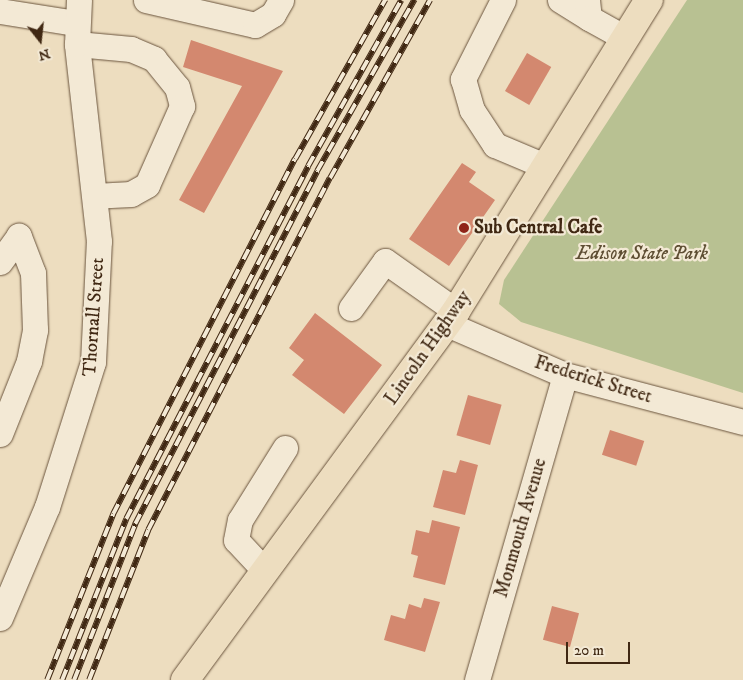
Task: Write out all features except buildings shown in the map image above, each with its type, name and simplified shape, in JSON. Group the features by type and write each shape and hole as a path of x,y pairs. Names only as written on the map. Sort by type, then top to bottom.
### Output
{"main road":[{"name":"Lincoln Highway","path":"185,680 452,318 649,0"}],"street":[{"path":"146,0 255,25 273,14 281,0"},
{"path":"503,0 463,79 472,110 495,145 545,166"},
{"path":"560,0 588,9 625,38"},
{"path":"0,11 77,23 154,59 177,87 182,106 147,186 130,194 95,196"},
{"name":"Thornall Street","path":"0,618 47,507 89,385 98,295 95,196 77,23"},
{"path":"0,262 19,236 33,273 34,330 29,361 0,434"},
{"name":"Frederick Street","path":"351,308 385,261 452,318 565,375 743,422"},
{"name":"Monmouth Avenue","path":"477,680 565,375"},
{"path":"265,571 236,540 240,520 285,448"}],"green space":[{"name":"Edison State Park","path":"687,0 743,0 743,393 521,322 499,304 504,280"}],"railway":[{"path":"47,680 113,514 295,159 385,0"},
{"path":"62,680 126,519 308,166 401,0"},
{"path":"74,680 135,524 317,171 414,0"},
{"path":"89,680 148,530 330,178 430,0"}],"place":[{"name":"Sub Central Cafe","path":"464,228"}]}
